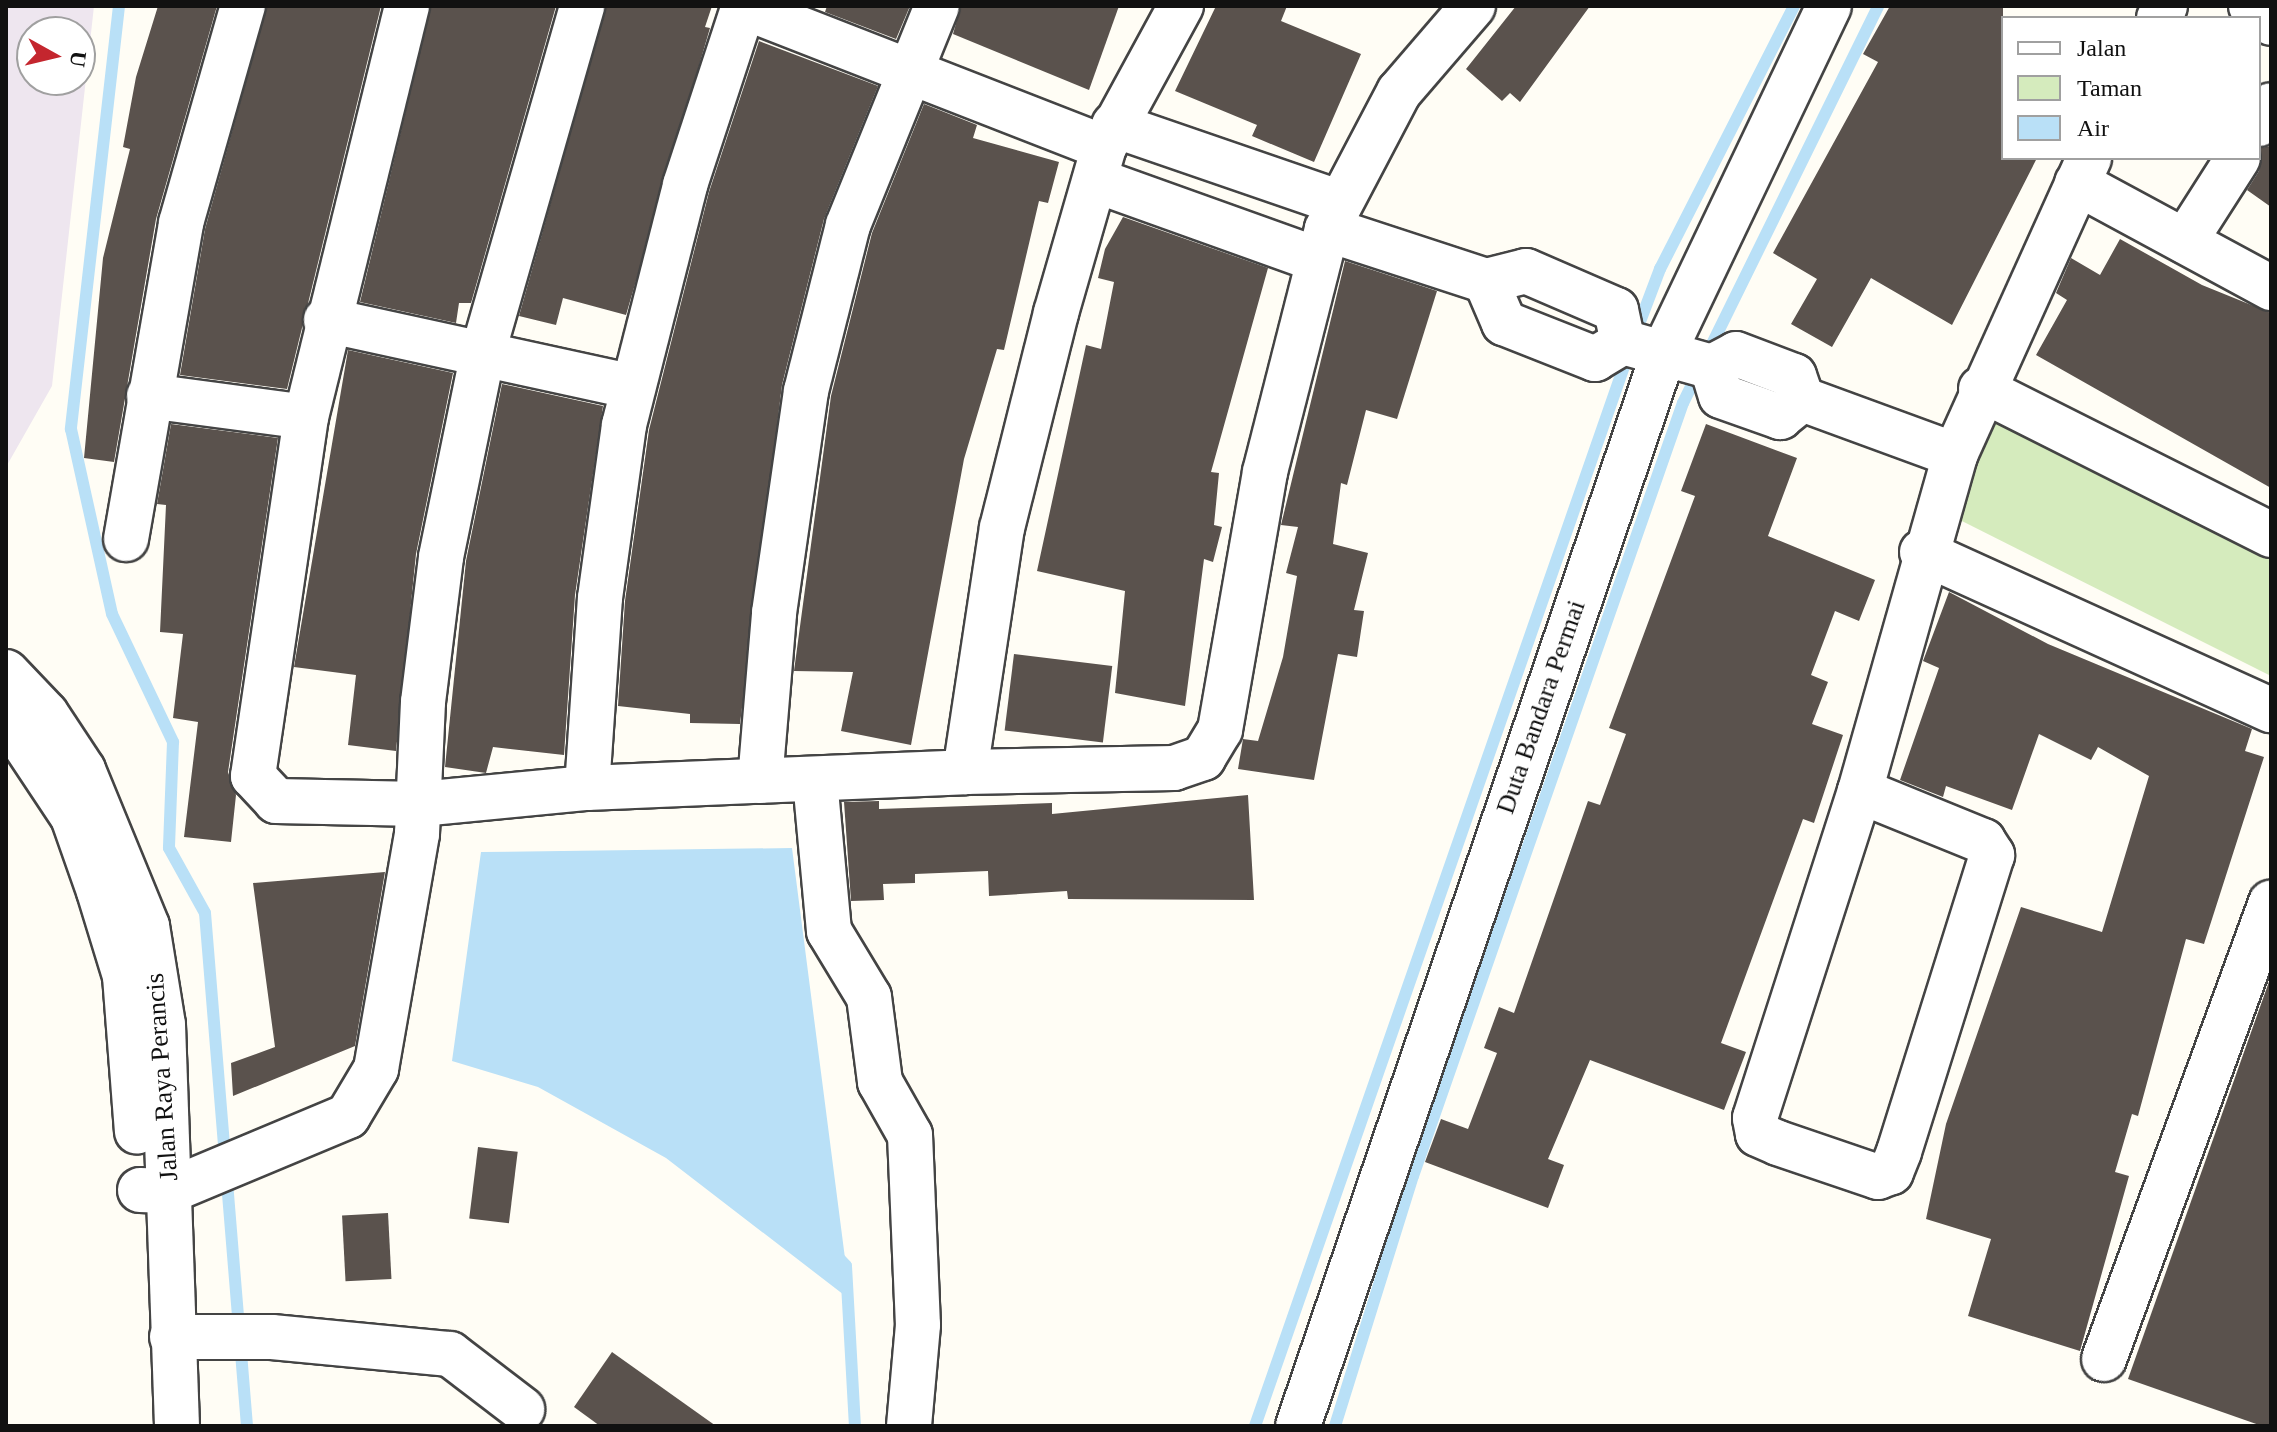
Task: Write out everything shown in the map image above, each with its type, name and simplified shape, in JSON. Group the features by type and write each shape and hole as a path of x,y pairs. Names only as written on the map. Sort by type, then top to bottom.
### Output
{"street":[{"path":"126,539 181,223 243,6"},
{"path":"407,6 326,320 306,417 253,776 276,801 420,804 587,788 965,772 1174,768 1203,758 1220,730 1265,472 1327,230 1399,92 1473,6"},
{"path":"154,1191 229,1167 348,1116 364,1096 376,1069 420,804 423,702 441,557 483,352 582,6"},
{"path":"587,788 600,598 633,387 685,185 744,6 1104,151 1327,230 1486,281 1526,271 1616,310 1664,353 1736,354 1794,376 1802,399 1955,455"},
{"path":"760,781 774,613 806,391 848,225 907,72 937,6"},
{"path":"965,772 1002,528 1104,151 1181,6"},
{"name":"Duta Bandara Permai","path":"1298,1426 1664,353 1829,6"},
{"path":"2251,6 2271,23"},
{"path":"1104,151 1327,230"},
{"path":"2185,241 2237,160"},
{"path":"1860,791 1983,841 1992,855 1899,1152 1891,1172 1878,1177 1758,1134 1755,1118 1860,791 1922,552 1981,389 2083,171 2185,241 2271,288"},
{"path":"326,320 633,387"},
{"path":"1981,389 2271,535"},
{"path":"149,396 306,417"},
{"path":"1922,552 2271,710"},
{"name":"Jalan Raya Perancis","path":"6,672 46,714 83,770 133,879 156,967 151,1426"},
{"name":"Jalan Raya Perancis","path":"6,716 73,817 125,976 172,1337 177,1426"},
{"path":"815,780 829,931 869,997 880,1082 910,1135 918,1325 909,1426"},
{"path":"2104,1359 2271,903"},
{"path":"172,1337 272,1337 450,1354 522,1409"}],"shaded area":[{"path":"6,6 94,6 93,16 16,16 16,96 84,96 52,386 6,467"}],"green space":[{"path":"1993,416 2271,555 2271,676 1944,512"}],"water":[{"path":"792,848 848,1298 666,1158 538,1087 452,1061 481,852"}],"building":[{"path":"158,6 217,6 156,219 114,462 84,458 103,258 130,149 123,147 136,77"},
{"path":"267,6 381,6 287,389 180,375 205,229"},
{"path":"431,6 556,6 471,303 459,303 456,323 360,302"},
{"path":"606,6 712,6 705,27 710,28 626,315 563,298 556,325 519,316"},
{"path":"827,6 910,6 896,39 825,12"},
{"path":"961,6 1119,6 1089,90 953,34"},
{"path":"1216,6 1287,6 1281,21 1361,54 1314,162 1252,136 1257,125 1175,91"},
{"path":"1516,6 1590,6 1520,102 1510,93 1502,101 1466,69"},
{"path":"1890,6 2003,6 2001,160 2036,160 1952,325 1871,278 1832,347 1791,324 1817,279 1773,253 1878,62 1863,54"},
{"path":"759,41 878,86 824,219 782,385 740,724 690,723 690,714 618,706 625,601 649,430 709,192"},
{"path":"924,104 977,125 973,138 1059,162 1048,203 1039,201 1004,350 997,349 964,459 911,745 841,731 853,672 794,671 831,396 872,233"},
{"path":"2271,146 2271,207 2247,190 2259,171 2261,148"},
{"path":"1123,217 1268,268 1211,472 1219,473 1214,525 1222,527 1213,562 1204,559 1185,706 1115,693 1125,591 1037,571 1086,345 1101,349 1114,282 1098,278 1105,249"},
{"path":"2120,239 2202,285 2271,313 2271,488 2036,355 2067,300 2056,293 2071,258 2100,275"},
{"path":"1345,261 1437,291 1397,419 1366,410 1347,485 1341,483 1333,544 1368,553 1354,610 1364,611 1357,657 1338,654 1314,780 1238,769 1243,739 1258,741 1283,657 1297,576 1286,573 1298,527 1281,525"},
{"path":"348,350 453,373 416,554 396,751 348,745 356,675 294,667"},
{"path":"502,384 603,406 575,595 564,755 493,747 486,773 445,767 466,561"},
{"path":"171,424 278,438 228,772 236,795 231,842 184,837 198,722 173,718 183,634 160,632 166,505 157,504"},
{"path":"1706,424 1797,458 1768,536 1875,580 1859,621 1835,611 1811,675 1828,682 1812,724 1843,735 1814,823 1803,819 1721,1043 1746,1052 1724,1110 1590,1060 1548,1159 1564,1165 1548,1208 1425,1162 1441,1119 1468,1129 1497,1053 1484,1048 1499,1007 1514,1013 1588,801 1600,805 1626,734 1609,728 1695,496 1681,491"},
{"path":"1949,592 2048,644 2252,729 2245,751 2264,757 2204,944 2186,939 2138,1116 2132,1114 2115,1172 2129,1176 2080,1351 1968,1316 1991,1239 1926,1219 1946,1124 2021,907 2102,932 2149,776 2098,747 2091,760 2039,734 2012,810 1946,786 1943,797 1900,780 1939,668 1923,661"},
{"path":"1014,654 1112,666 1103,742 1005,730"},
{"path":"1248,795 1254,900 1068,899 1067,891 989,896 988,871 915,874 915,883 883,884 884,900 851,901 844,802 879,801 879,809 1052,803 1052,814"},
{"path":"385,872 355,1046 233,1096 231,1063 275,1047 253,883"},
{"path":"2271,976 2271,1426 2262,1426 2128,1379"},
{"path":"478,1147 518,1152 509,1223 469,1218"},
{"path":"388,1213 391,1279 346,1281 342,1215"},
{"path":"612,1352 716,1426 600,1426 574,1407"}],"waterway":[{"path":"119,6 71,429 112,614 173,742 169,848 205,913 247,1426"},
{"path":"1635,335 1660,269 1794,6"},
{"path":"1335,1426 1413,1176 1683,403 1878,6"},
{"path":"1255,1426 1629,352"},
{"path":"835,1254 846,1266 855,1426"}]}
